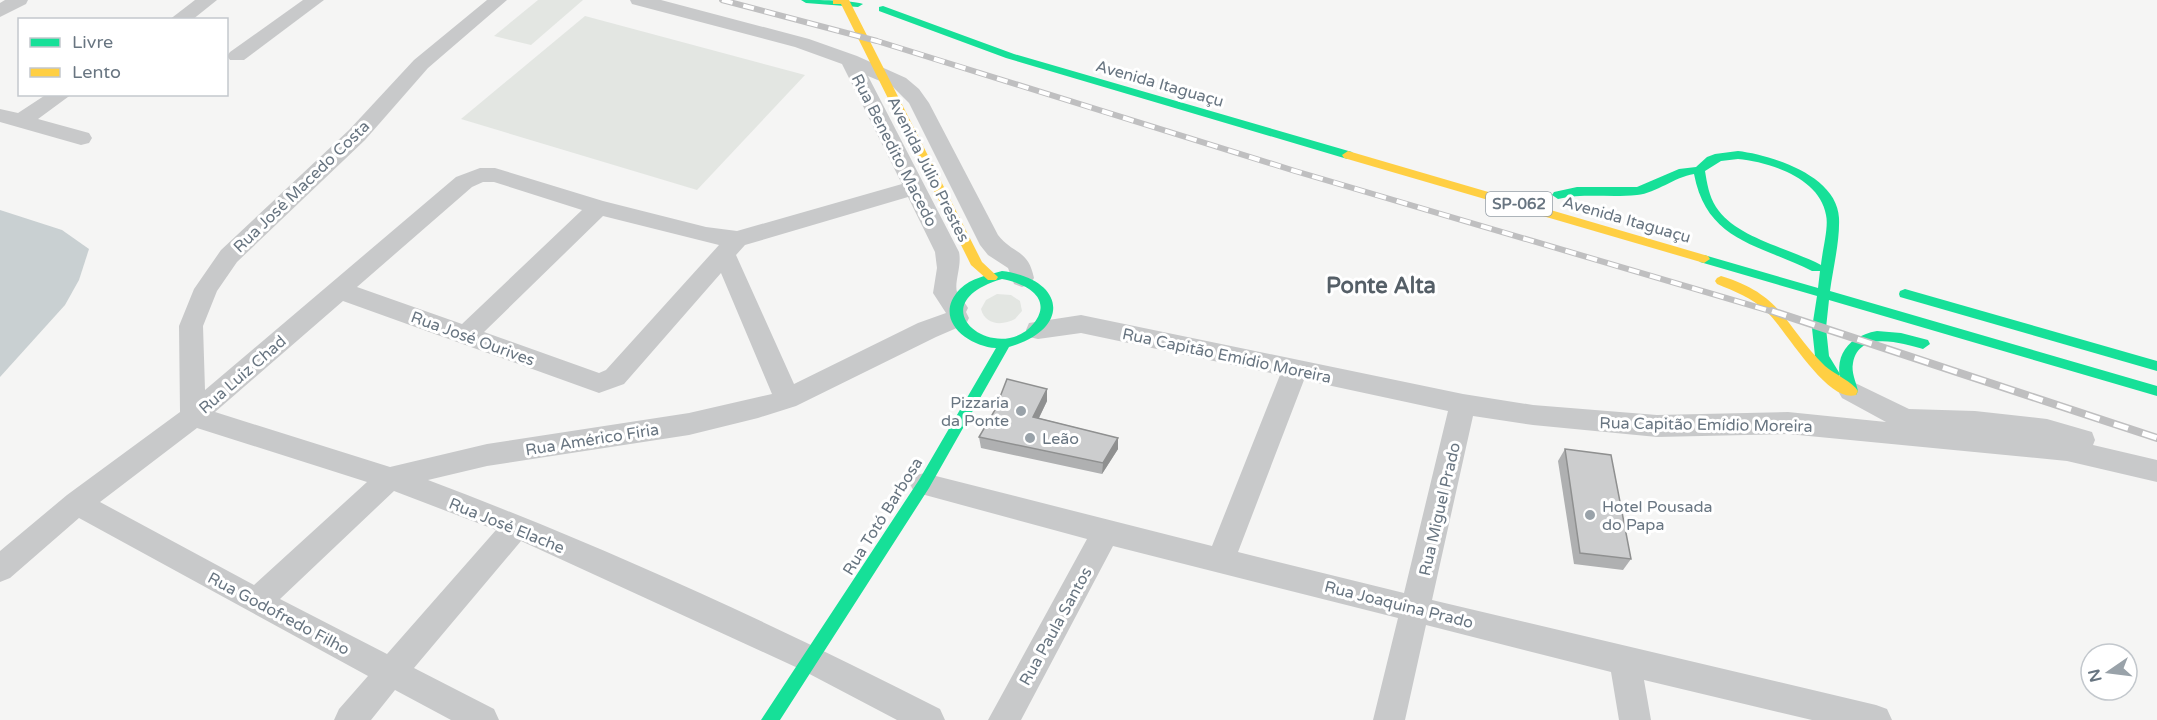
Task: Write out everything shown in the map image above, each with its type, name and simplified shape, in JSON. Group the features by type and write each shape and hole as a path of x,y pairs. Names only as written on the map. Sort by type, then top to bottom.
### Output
{"main road":[{"path":"806,0 863,2"},
{"name":"Avenida Júlio Prestes","path":"841,1 977,265 992,276"},
{"name":"SP-062","path":"863,2 883,9"},
{"path":"883,9 907,3"},
{"name":"Avenida Itaguaçu","path":"883,9 1010,56 2157,391"},
{"path":"1220,117 1242,132 1345,169"},
{"path":"1816,268 1788,253 1751,240 1722,221 1705,201 1699,170 1711,160 1738,155 1755,157 1787,167 1809,181 1826,197 1833,216 1819,328 1820,343 1822,356 1828,368 1851,391"},
{"name":"Avenida Itaguaçu","path":"1592,204 1552,193 1638,190 1683,172 1699,170"},
{"path":"1726,243 1838,275"},
{"path":"975,282 977,265"},
{"path":"992,276 1022,278 1040,288 1048,303 1047,317 1038,330 1027,337 1005,343 984,341 962,321 961,295 975,282 992,276"},
{"path":"1708,277 1740,288 1773,309 1814,364 1832,382 1851,391"},
{"path":"1895,291 2157,366"},
{"name":"Rua Totó Barbosa","path":"962,321 977,359 978,388"},
{"path":"1851,391 1846,364 1852,349 1870,336 1895,335 1936,348"},
{"name":"Rua Totó Barbosa","path":"770,720 924,484 1005,343"},
{"path":"2107,352 2118,380"}],"street":[{"path":"0,11 19,0"},
{"path":"181,18 208,0"},
{"path":"237,56 315,0"},
{"name":"Rua José Macedo Costa","path":"193,416 191,326 206,289 229,256 357,135 421,64 498,0"},
{"name":"Rua Benedito Macedo","path":"639,0 802,43 850,60 947,252 950,263 944,293 962,321"},
{"name":"Avenida Júlio Prestes","path":"850,60 899,82 912,93 988,239 996,249 1019,264 1023,271 1022,278"},
{"path":"22,120 59,96"},
{"path":"0,115 81,138"},
{"name":"Rua Luiz Chad","path":"0,569 76,503 193,416 464,182 480,176 495,175 598,207"},
{"path":"466,335 598,207 706,235 731,246 915,188"},
{"path":"731,246 787,399"},
{"name":"Rua José Ourives","path":"339,290 590,382 607,382 620,371 731,246"},
{"name":"Rua Capitão Emídio Moreira","path":"1048,303 1081,324"},
{"name":"Rua Américo Firia","path":"257,602 390,478 487,455 689,424 758,408 787,399 927,330 962,321"},
{"name":"Rua Capitão Emídio Moreira","path":"1038,330 1081,324 1463,404 1593,422 1657,426 1800,424 2067,450 2157,471"},
{"path":"1221,559 1294,369"},
{"path":"1851,391 1891,413 1909,419 1975,422 2046,430 2134,454 2157,463"},
{"name":"Rua Miguel Prado","path":"1389,720 1463,404"},
{"name":"Rua José Elache","path":"193,416 390,478 517,526 811,659 929,720"},
{"name":"Rua Joaquina Prado","path":"924,484 1106,532 1625,661 1876,720"},
{"name":"Rua Godofredo Filho","path":"76,503 257,602 483,720"},
{"path":"350,720 517,526"},
{"name":"Rua Paula Santos","path":"1004,720 1106,532"},
{"path":"1625,661 1635,720"}],"shaded area":[{"path":"538,0 583,0 531,45 494,36"},
{"path":"585,16 805,75 697,190 461,119"},
{"path":"0,210 62,230 89,249 79,280 65,305 0,377"},
{"path":"997,294 1011,295 1020,301 1022,311 1015,319 1005,323 995,323 983,314 981,309 986,300"}],"building":[{"path":"1007,379 1047,389 1033,417 1118,438 1103,463 979,437 995,410"},
{"name":"Hotel Pousada do Papa","path":"1565,449 1611,455 1631,559 1580,553"}],"railway":[{"path":"722,0 877,41 1295,171 1777,313"},
{"path":"1772,311 2157,438"}],"traffic: fast":[{"path":"806,0 858,4"},
{"path":"883,9 1010,56 1348,155"},
{"path":"1558,195 1577,191 1638,191 1683,172 1699,170 1711,160 1719,157 1738,155 1755,157 1787,167 1809,181 1826,197 1833,216 1819,328 1822,356 1833,374"},
{"path":"1699,170 1708,203 1723,222 1748,238 1816,268"},
{"path":"1704,259 2157,391"},
{"path":"1002,275 1025,280 1041,291 1047,303 1045,317 1037,329 1023,338 1005,343 986,342 963,329 958,319 958,305 965,292 972,287 1002,275"},
{"path":"1905,294 2157,366"},
{"path":"1851,391 1846,363 1850,351 1857,343 1867,338 1889,336 1923,344"},
{"path":"770,720 924,484 1005,343"}],"traffic: slow":[{"path":"837,2 844,0 977,265 992,277"},
{"path":"1348,155 1704,259"},
{"path":"1721,281 1749,293 1769,306 1816,365 1826,375 1851,391"}],"place":[{"name":"Pizzaria da Ponte","path":"1021,411"},
{"name":"Leão","path":"1030,438"},
{"name":"Hotel Pousada do Papa","path":"1590,515"}],"district":[{"name":"Ponte Alta","path":"1381,285"}]}
